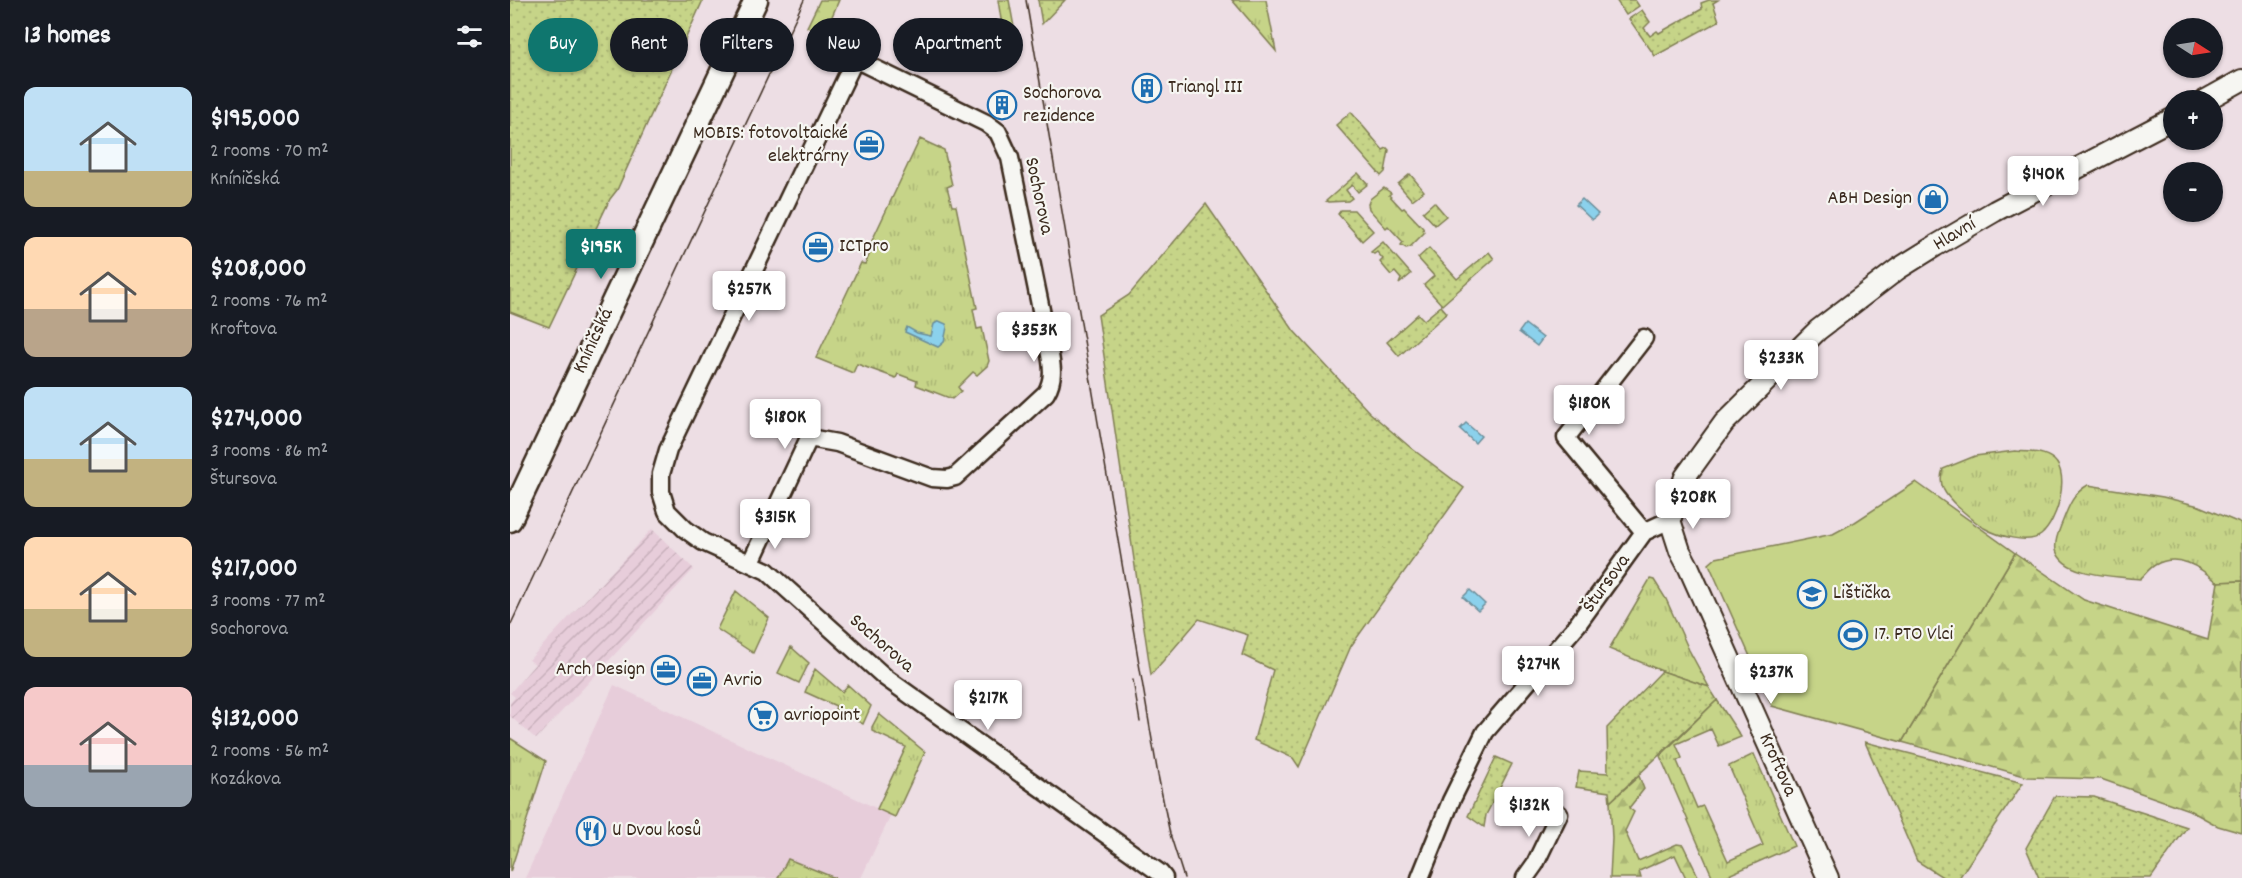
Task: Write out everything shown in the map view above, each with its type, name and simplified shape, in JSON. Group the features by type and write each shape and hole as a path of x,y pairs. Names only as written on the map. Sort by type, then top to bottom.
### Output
{"main road":[{"name":"Kníničská","path":"510,520 756,0"}],"street":[{"name":"Sochorova","path":"751,562 809,438 837,442 932,478 947,479 955,477 1046,393 1052,382 1053,371 1048,344 1010,158 998,132 976,116 855,59 668,450 661,474 662,492 667,512 686,530 704,542 767,571 886,678 1164,878"},
{"path":"2223,91 2242,80"},
{"name":"Hlavní","path":"1670,520 1685,477 1724,423 1818,330 1898,269 1995,211 2163,124"},
{"path":"1644,338 1566,438 1644,532"},
{"name":"Štursova","path":"1420,878 1451,801 1485,732 1577,625 1644,532 1670,520"},
{"name":"Kroftova","path":"1670,520 1680,551 1828,878"},
{"path":"1525,878 1535,864 1559,814"}],"shaded area":[{"path":"652,529 694,569 536,739 510,716 510,703 515,697 510,693 535,664 529,660"},
{"path":"614,685 891,815 861,878 525,878"}],"green space":[{"path":"510,0 703,0 688,33 688,18 610,18 610,72 670,72 617,190 610,199 549,327 510,312"},
{"path":"820,0 839,0 831,18 811,18"},
{"path":"998,0 1009,0 1012,18 1001,18"},
{"path":"1038,0 1065,0 1042,24"},
{"path":"1232,0 1266,0 1276,51"},
{"path":"1616,0 1635,0 1639,6 1626,15"},
{"path":"1718,0 1713,3 1719,21 1655,56 1629,19 1642,10 1650,22 1644,28 1650,36 1702,9 1701,3"},
{"path":"1351,112 1383,150 1387,148 1389,150 1385,172 1381,176 1336,125"},
{"path":"920,139 944,150 952,185 947,187 952,206 956,206 977,308 973,309 977,329 982,328 989,361 977,375 973,372 958,387 961,391 952,399 916,385 917,381 898,374 896,378 857,364 853,373 816,358 861,263 865,264 872,249 869,247"},
{"path":"1358,173 1368,184 1358,192 1352,185 1346,190 1352,198 1348,201 1326,201"},
{"path":"1410,174 1424,191 1412,200 1398,184"},
{"path":"1384,188 1423,228 1424,233 1410,247 1406,248 1401,245 1403,242 1369,209 1370,199"},
{"path":"1434,202 1446,216 1435,225 1423,212"},
{"path":"1206,204 1294,331 1369,412 1411,448 1464,488 1351,646 1299,767 1293,758 1254,740 1273,670 1242,655 1248,635 1199,619 1151,675 1098,315 1129,295"},
{"path":"1341,210 1354,210 1373,231 1362,241 1338,214"},
{"path":"1383,242 1411,274 1399,284 1401,279 1395,272 1391,275 1380,262 1383,259 1377,252 1374,254 1371,252"},
{"path":"1429,248 1457,279 1489,252 1494,259 1442,305 1424,285 1434,276 1418,258"},
{"path":"1441,306 1447,313 1399,356 1387,342 1418,314 1424,320"},
{"path":"2015,451 2045,455 2054,460 2059,467 2062,487 2057,510 2047,529 2035,538 2012,538 1984,528 1954,503 1942,485 1943,469 1975,456"},
{"name":"17. PTO Vlci","path":"1916,482 2015,553 1902,742 1772,706 1709,564 1716,558 1833,534"},
{"path":"2088,485 2163,497 2199,506 2242,524 2242,581 2217,582 2188,563 2172,560 2155,565 2140,579 2092,574 2069,566 2056,550 2056,540 2072,501 2078,492"},
{"path":"2015,553 2084,600 2208,640 2218,582 2242,581 2242,833 2218,826 2189,810 2101,779 2028,777 1902,742"},
{"path":"1650,579 1654,580 1666,599 1709,687 1609,649"},
{"path":"736,591 769,618 753,653 717,629"},
{"path":"791,647 809,663 799,683 778,673"},
{"path":"815,669 842,692 848,685 871,706 863,724 835,709 836,706 805,692"},
{"path":"1662,671 1709,687 1717,700 1610,802 1609,792 1576,787 1579,771 1608,773 1607,728"},
{"path":"1717,700 1741,737 1719,746 1711,729 1676,744 1682,758 1677,761 1697,808 1703,806 1728,861 1763,845 1729,766 1754,754 1794,846 1722,878 1713,878 1660,756"},
{"path":"879,714 925,752 895,817 877,809 906,747 872,731"},
{"path":"510,738 546,761 510,872"},
{"path":"1865,742 2023,783 1959,878 1944,878 1917,861"},
{"path":"1496,757 1512,764 1486,815 1484,827 1468,816"},
{"path":"1639,776 1644,789 1629,808 1634,812 1625,831 1638,861 1677,844 1683,845 1699,878 1686,878 1675,855 1639,871 1641,878 1610,878 1612,838 1610,802"},
{"path":"2055,796 2094,797 2187,827 2151,878 2039,878 2026,848"},
{"path":"788,859 835,878 778,878"}],"water":[{"path":"1582,199 1598,214 1592,220 1576,205"},
{"path":"939,321 947,327 944,342 938,347 905,332 907,327 917,333 931,336 934,324"},
{"path":"1525,324 1543,338 1537,346 1519,332"},
{"path":"1466,423 1481,436 1475,443 1460,429"},
{"path":"1470,590 1485,604 1478,611 1463,597"}],"tram line":[{"path":"510,626 804,0"},
{"path":"1026,0 1158,775 1170,834 1184,878"},
{"path":"1133,680 1140,722"}],"place":[{"name":"Triangl III","path":"1147,88"},
{"name":"Sochorova rezidence","path":"1002,105"},
{"name":"MOBIS: fotovoltaické elektrárny","path":"869,145"},
{"name":"ABH Design","path":"1933,199"},
{"name":"ICTpro","path":"818,247"},
{"name":"Lištička","path":"1812,594"},
{"name":"17. PTO Vlci","path":"1853,635"},
{"name":"Arch Design","path":"666,670"},
{"name":"Avrio","path":"702,681"},
{"name":"avriopoint","path":"763,716"},
{"name":"U Dvou kosů","path":"591,831"}]}
